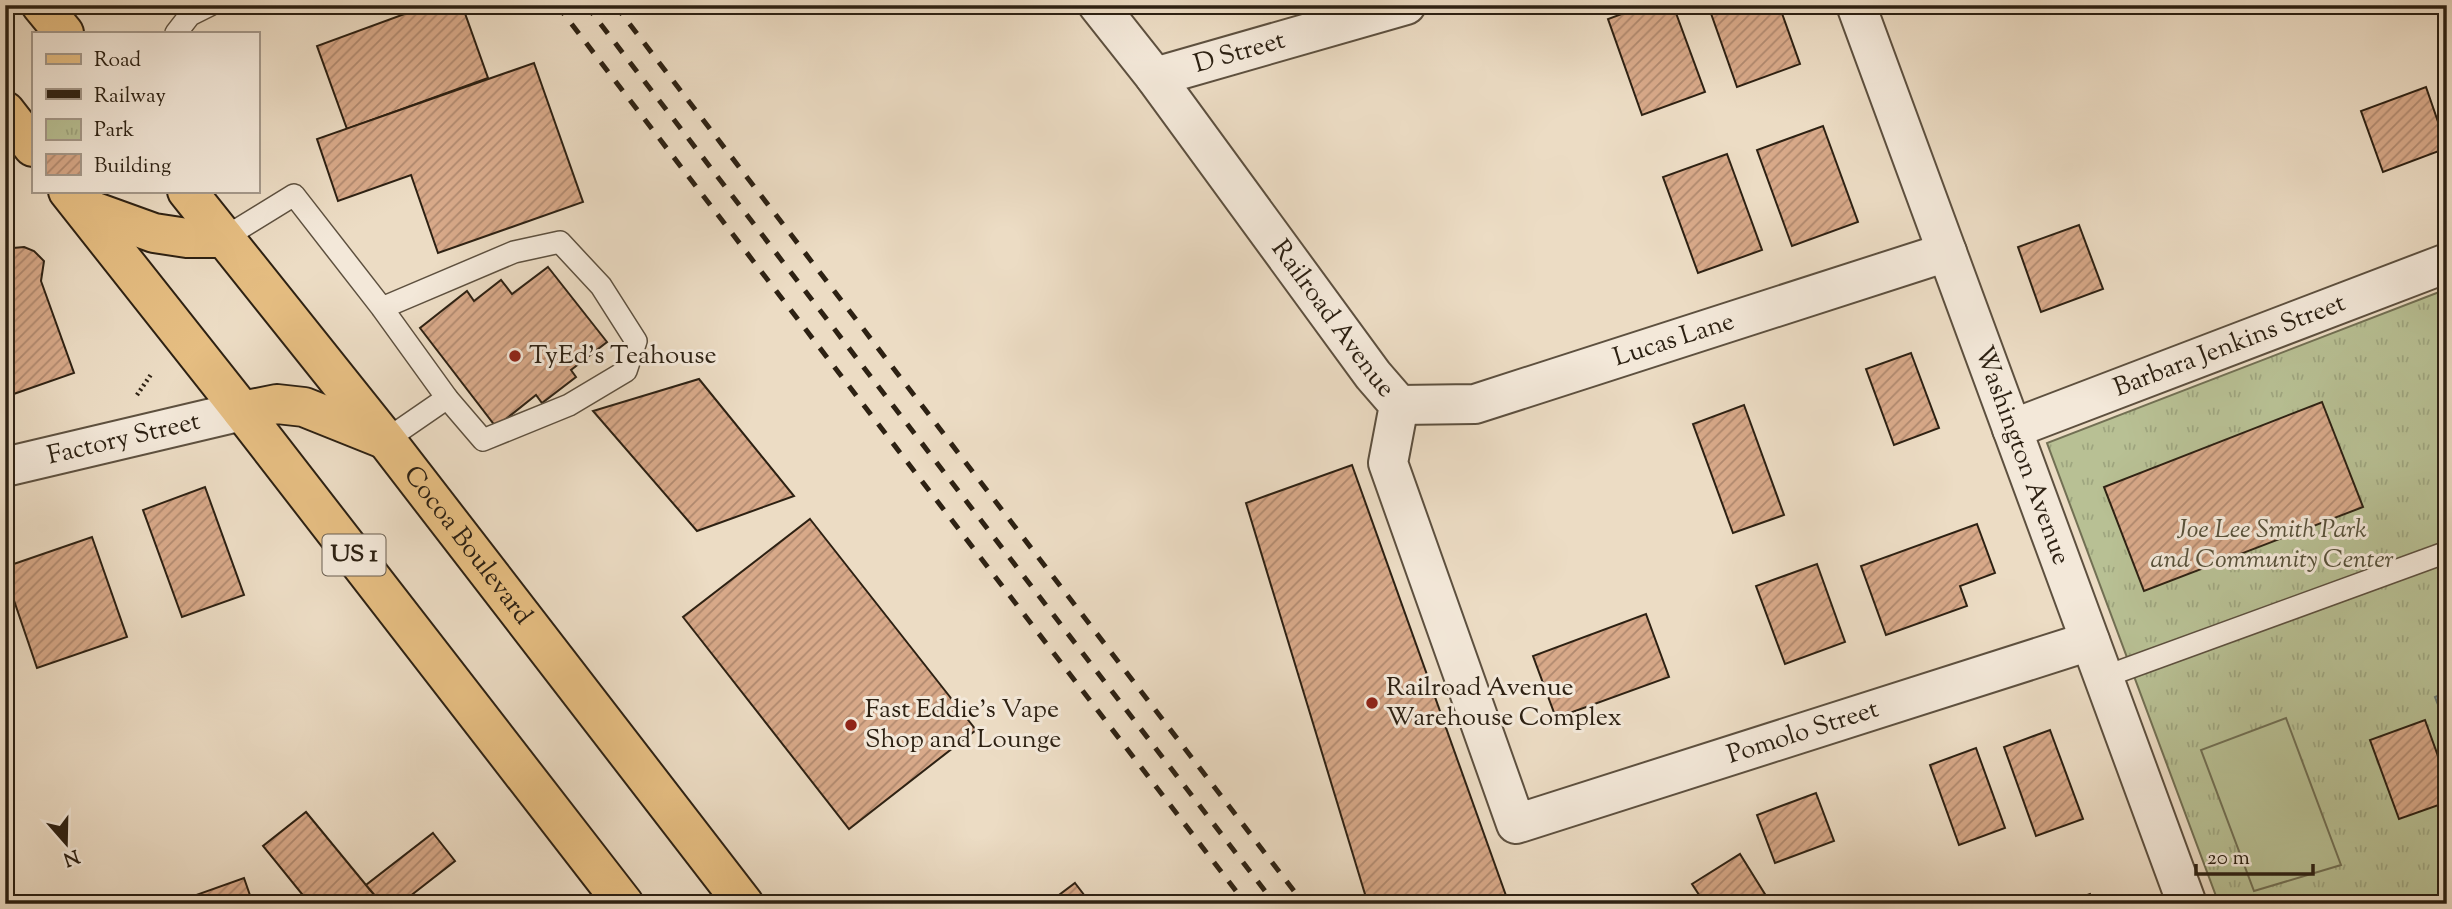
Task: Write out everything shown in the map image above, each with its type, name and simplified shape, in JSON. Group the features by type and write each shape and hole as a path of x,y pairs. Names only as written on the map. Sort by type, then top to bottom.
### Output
{"main road":[{"path":"41,5 63,32"},
{"path":"5,111 32,146"},
{"name":"Cocoa Boulevard","path":"188,192 386,440 744,904"},
{"path":"75,199 154,233 187,238 224,238"},
{"name":"US 1","path":"75,199 624,904"},
{"path":"242,411 277,404 304,407 386,440"}],"street":[{"name":"Railroad Avenue","path":"1098,5 1154,76 1373,375 1399,405 1388,463 1516,824"},
{"name":"D Street","path":"1154,76 1406,5"},
{"name":"Washington Avenue","path":"1856,5 2187,904"},
{"name":"Lucas Lane","path":"1399,405 1475,404 1947,252"},
{"name":"Barbara Jenkins Street","path":"2012,429 2447,263"},
{"name":"Factory Street","path":"5,467 242,411"},
{"name":"Pomolo Street","path":"1516,824 2090,641"}],"lane":[{"path":"177,32 190,15 210,5"},
{"path":"224,238 294,195 447,398 483,440 569,405 626,371 636,341 601,286 560,242 514,252 382,309"},
{"path":"386,440 447,398"},
{"path":"2104,677 2447,552"}],"green space":[{"name":"Joe Lee Smith Park and Community Center","path":"2447,289 2447,904 2219,904 2047,443"},
{"path":"2286,718 2341,865 2254,891 2201,750"}],"water":[{"path":"2447,692 2447,728 2435,697"}],"building":[{"path":"429,5 462,5 488,78 347,129 317,46"},
{"path":"1646,5 1673,5 1705,92 1642,115 1608,19"},
{"path":"1708,5 1779,5 1800,64 1737,87"},
{"path":"534,63 583,202 438,253 411,175 338,201 317,139"},
{"path":"2426,87 2447,148 2383,172 2361,111"},
{"path":"1823,126 1858,222 1792,246 1757,150"},
{"path":"1727,154 1762,250 1698,273 1663,177"},
{"path":"2079,225 2103,289 2041,312 2018,247"},
{"path":"24,247 34,251 44,261 41,281 74,373 5,397 5,255 13,248"},
{"name":"TyEd's Teahouse","path":"548,267 607,342 571,370 576,377 542,403 536,395 496,427 420,328 467,291 474,301 501,280 512,294"},
{"path":"1911,353 1939,428 1894,445 1866,369"},
{"path":"699,379 794,496 697,531 593,411"},
{"path":"2322,402 2363,507 2144,591 2104,487"},
{"path":"1744,405 1784,515 1733,533 1693,424"},
{"name":"Railroad Avenue Warehouse Complex","path":"1352,465 1509,904 1368,904 1246,503"},
{"path":"205,487 244,595 182,617 143,510"},
{"path":"810,519 976,730 849,829 683,617"},
{"path":"1977,524 1995,573 1960,586 1967,606 1886,635 1861,566"},
{"path":"92,537 127,637 37,668 5,574 5,567"},
{"path":"1817,564 1845,642 1785,664 1756,586"},
{"path":"1646,614 1669,677 1556,718 1533,656"},
{"path":"2425,720 2447,781 2447,812 2444,803 2399,819 2370,740"},
{"path":"2050,730 2083,819 2036,836 2004,747"},
{"path":"1976,748 2005,828 1959,845 1930,765"},
{"path":"1816,793 1834,841 1775,863 1757,815"},
{"path":"306,812 382,904 310,904 263,846"},
{"path":"433,833 455,861 400,904 382,904 366,885"},
{"path":"1740,854 1768,899 1760,904 1705,904 1692,884"},
{"path":"244,878 253,904 199,904 196,895"},
{"path":"1075,883 1091,904 1047,904"},
{"path":"2090,894 2094,904 2062,904"},
{"path":"2412,898 2426,904 2409,904"}],"railway":[{"path":"557,5 1246,904"},
{"path":"586,5 1275,904"},
{"path":"615,5 1304,904"}],"place":[{"name":"TyEd's Teahouse","path":"515,356"},
{"name":"Railroad Avenue Warehouse Complex","path":"1372,703"},
{"name":"Fast Eddie's Vape Shop and Lounge","path":"851,725"}]}
